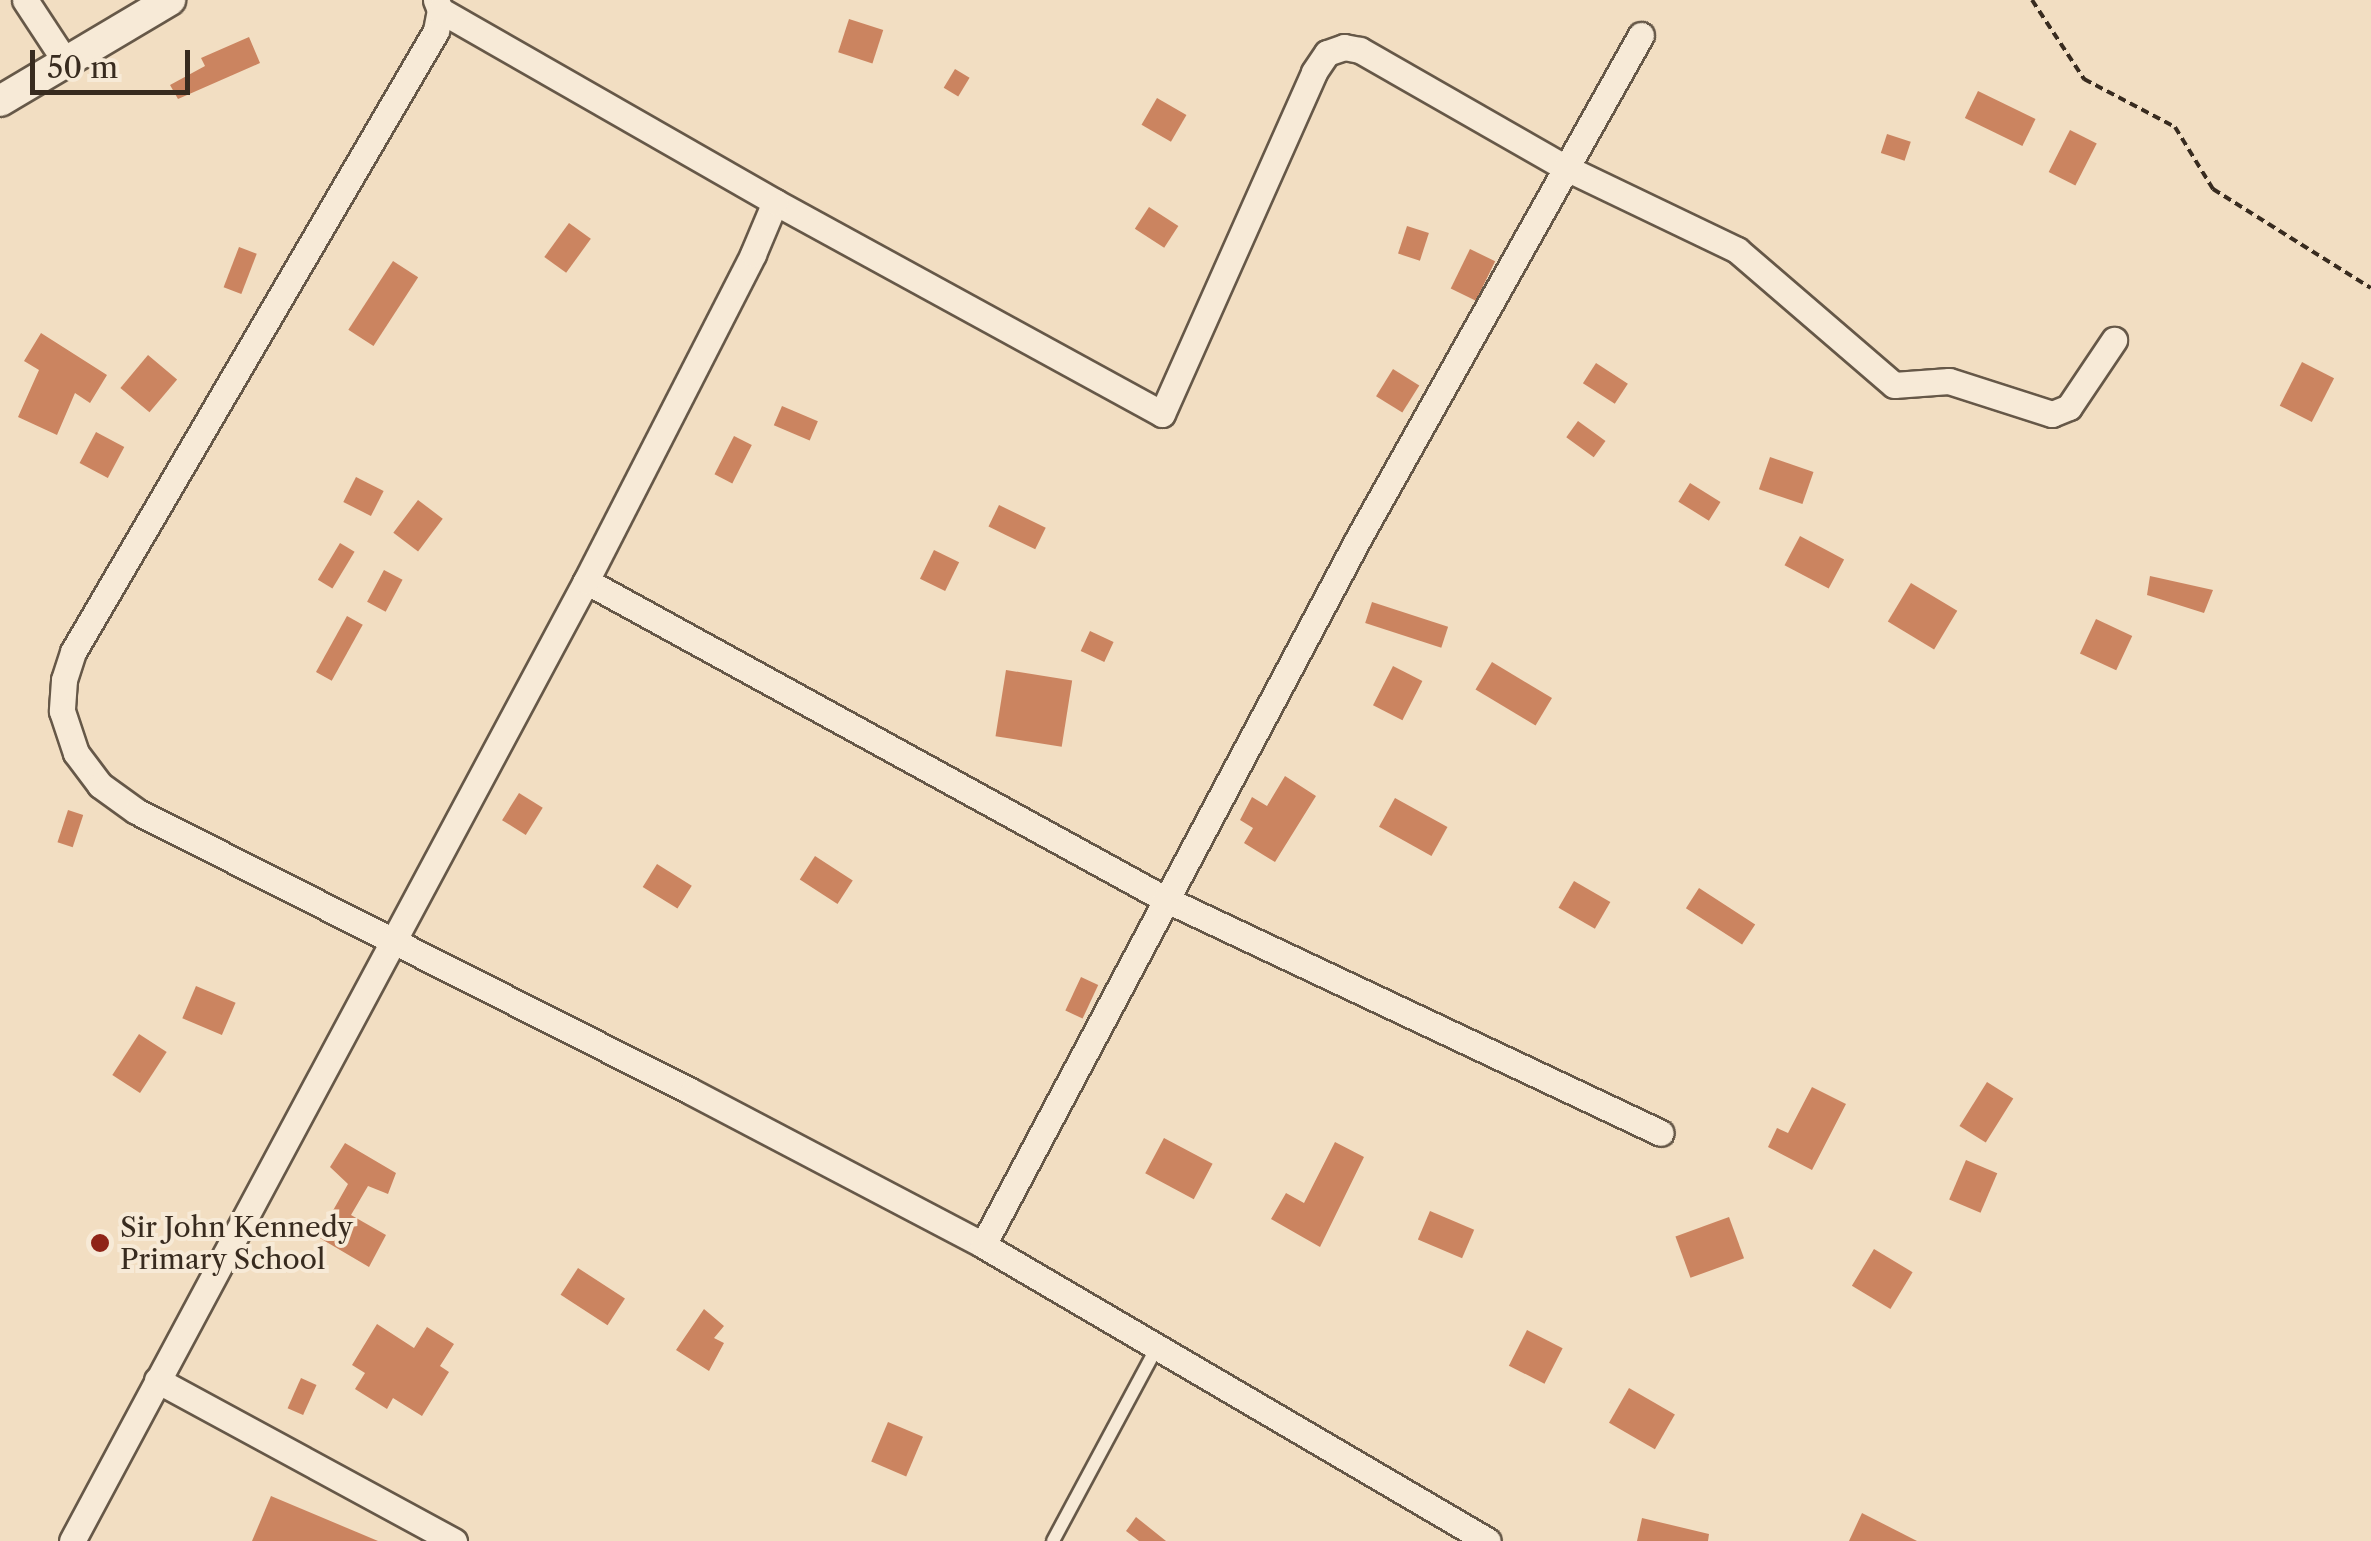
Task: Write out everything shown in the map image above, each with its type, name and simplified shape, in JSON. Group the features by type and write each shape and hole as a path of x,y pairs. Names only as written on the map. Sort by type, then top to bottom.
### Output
{"street":[{"path":"25,0 65,61"},
{"path":"0,100 170,0"},
{"path":"1488,1541 983,1245 136,811 100,785 76,753 62,711 64,680 73,652 436,32 438,5 775,202 1162,414 1314,72 1327,53 1344,47 1360,50 1566,168 1738,250 1894,386 1949,381 2052,414 2069,407 2114,340"},
{"path":"983,1245 1358,539 1640,34"},
{"path":"72,1541 586,581 753,254 775,202"},
{"path":"586,581 1165,899 1661,1133"},
{"path":"157,1380 454,1541"}],"lane":[{"path":"1054,1541 1157,1347"}],"path":[{"path":"2032,0 2084,79 2176,127 2213,190 2371,288"}],"building":[{"path":"849,19 883,30 872,63 838,52"},
{"path":"249,37 260,63 178,99 170,85 205,66 201,58"},
{"path":"955,69 970,78 958,97 944,88"},
{"path":"1978,91 2036,119 2022,146 1965,118"},
{"path":"1157,98 1186,115 1171,142 1142,125"},
{"path":"2070,130 2097,144 2075,185 2049,172"},
{"path":"1887,134 1911,142 1905,161 1881,153"},
{"path":"1149,207 1178,226 1164,248 1135,229"},
{"path":"569,223 591,239 566,273 544,257"},
{"path":"1407,226 1429,233 1420,261 1398,254"},
{"path":"239,247 257,254 241,294 224,287"},
{"path":"1470,249 1495,261 1476,301 1451,289"},
{"path":"393,261 418,277 373,346 348,330"},
{"path":"41,333 107,375 90,403 75,393 57,435 18,417 39,370 24,361"},
{"path":"148,355 177,379 149,412 120,388"},
{"path":"2302,362 2334,378 2312,422 2280,406"},
{"path":"1596,363 1628,384 1615,404 1583,383"},
{"path":"1393,369 1419,385 1402,413 1376,396"},
{"path":"782,406 818,421 810,441 774,425"},
{"path":"1578,421 1606,441 1594,457 1566,437"},
{"path":"96,432 124,447 108,478 80,463"},
{"path":"734,436 752,445 732,483 714,474"},
{"path":"1770,457 1813,472 1802,504 1759,489"},
{"path":"356,477 384,491 371,516 343,502"},
{"path":"1690,483 1721,502 1709,521 1678,502"},
{"path":"418,500 443,519 418,551 393,533"},
{"path":"999,505 1046,528 1035,549 988,527"},
{"path":"1800,536 1844,559 1829,589 1785,565"},
{"path":"340,543 355,552 332,589 318,580"},
{"path":"934,550 959,562 945,591 920,579"},
{"path":"384,570 403,580 386,612 367,602"},
{"path":"2150,576 2213,590 2204,613 2147,595"},
{"path":"1911,583 1957,611 1934,649 1888,622"},
{"path":"1372,602 1448,627 1441,648 1365,623"},
{"path":"347,616 363,625 332,681 316,672"},
{"path":"2096,619 2132,636 2116,670 2080,653"},
{"path":"1090,631 1114,642 1104,662 1081,651"},
{"path":"1492,662 1552,698 1536,725 1476,689"},
{"path":"1393,666 1422,681 1402,720 1373,705"},
{"path":"1006,670 1072,680 1062,747 996,736"},
{"path":"1285,776 1316,796 1275,862 1244,843 1253,828 1240,820 1252,797 1267,806"},
{"path":"519,793 543,808 526,835 502,820"},
{"path":"1395,798 1447,827 1431,856 1379,827"},
{"path":"68,810 83,815 73,847 57,842"},
{"path":"815,856 853,881 837,904 800,879"},
{"path":"657,864 692,886 677,909 643,887"},
{"path":"1574,881 1610,902 1595,929 1558,908"},
{"path":"1699,888 1755,924 1742,945 1686,908"},
{"path":"1081,977 1098,985 1083,1019 1065,1011"},
{"path":"196,986 236,1003 222,1035 182,1018"},
{"path":"139,1034 167,1052 140,1093 112,1075"},
{"path":"1987,1082 2013,1098 1986,1143 1959,1126"},
{"path":"1812,1087 1846,1104 1812,1170 1768,1147 1777,1128 1788,1133"},
{"path":"1164,1138 1213,1164 1194,1199 1145,1173"},
{"path":"1335,1142 1364,1157 1320,1247 1271,1219 1286,1193 1304,1203"},
{"path":"345,1143 396,1173 388,1194 368,1186 351,1215 386,1235 369,1267 318,1237 348,1184 330,1167"},
{"path":"1966,1160 1997,1173 1980,1213 1949,1200"},
{"path":"1430,1211 1474,1230 1462,1258 1418,1240"},
{"path":"1729,1217 1744,1258 1690,1278 1675,1236"},
{"path":"1874,1249 1913,1272 1890,1309 1852,1286"},
{"path":"578,1268 625,1298 608,1325 561,1295"},
{"path":"704,1309 724,1326 714,1338 724,1343 709,1371 676,1350"},
{"path":"377,1324 414,1348 427,1327 454,1344 440,1366 449,1372 422,1416 393,1398 387,1409 355,1389 365,1373 352,1365"},
{"path":"1527,1330 1563,1348 1544,1384 1509,1366"},
{"path":"301,1378 317,1385 303,1415 288,1408"},
{"path":"1629,1388 1675,1414 1655,1449 1609,1423"},
{"path":"888,1422 923,1437 906,1476 871,1462"},
{"path":"271,1496 378,1541 252,1541"},
{"path":"1862,1513 1917,1541 1849,1541"},
{"path":"1136,1517 1166,1541 1139,1541 1126,1531"},
{"path":"1642,1518 1709,1534 1708,1541 1637,1541"}],"place":[{"name":"Sir John Kennedy Primary School","path":"100,1243"}]}
